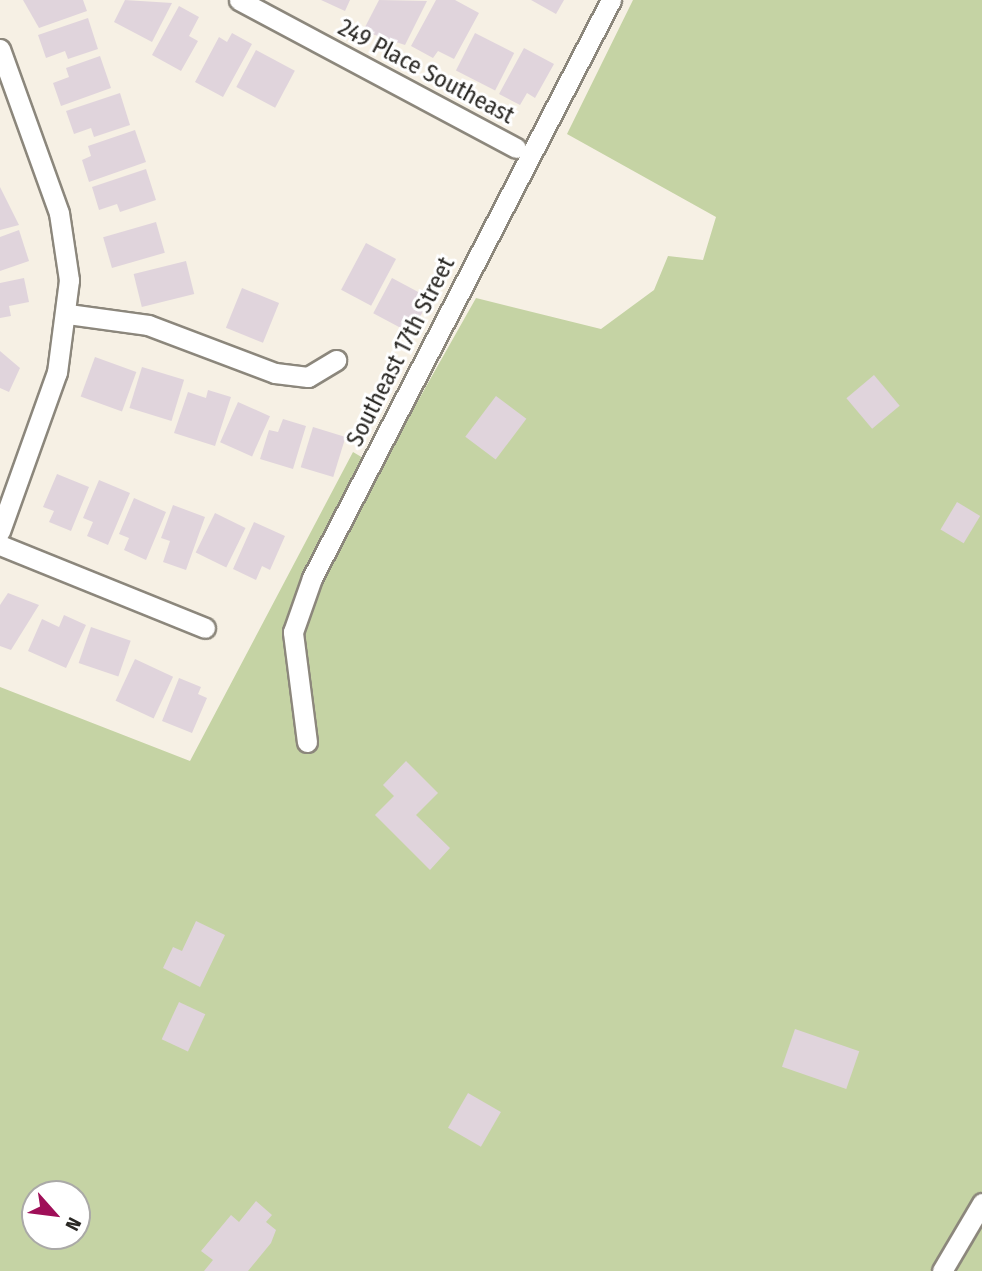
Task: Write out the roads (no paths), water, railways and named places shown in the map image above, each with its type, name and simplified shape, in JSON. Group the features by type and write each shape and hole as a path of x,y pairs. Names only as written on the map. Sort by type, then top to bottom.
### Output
{"street":[{"name":"249 Place Southeast","path":"239,0 516,148"},
{"name":"Southeast 17th Street","path":"307,742 293,632 312,578 611,0"},
{"path":"0,49 59,213 68,314 45,410 0,531"},
{"path":"68,314 148,325 275,373 308,376 336,360"},
{"path":"0,545 205,628"},
{"path":"942,1271 982,1203"}]}
